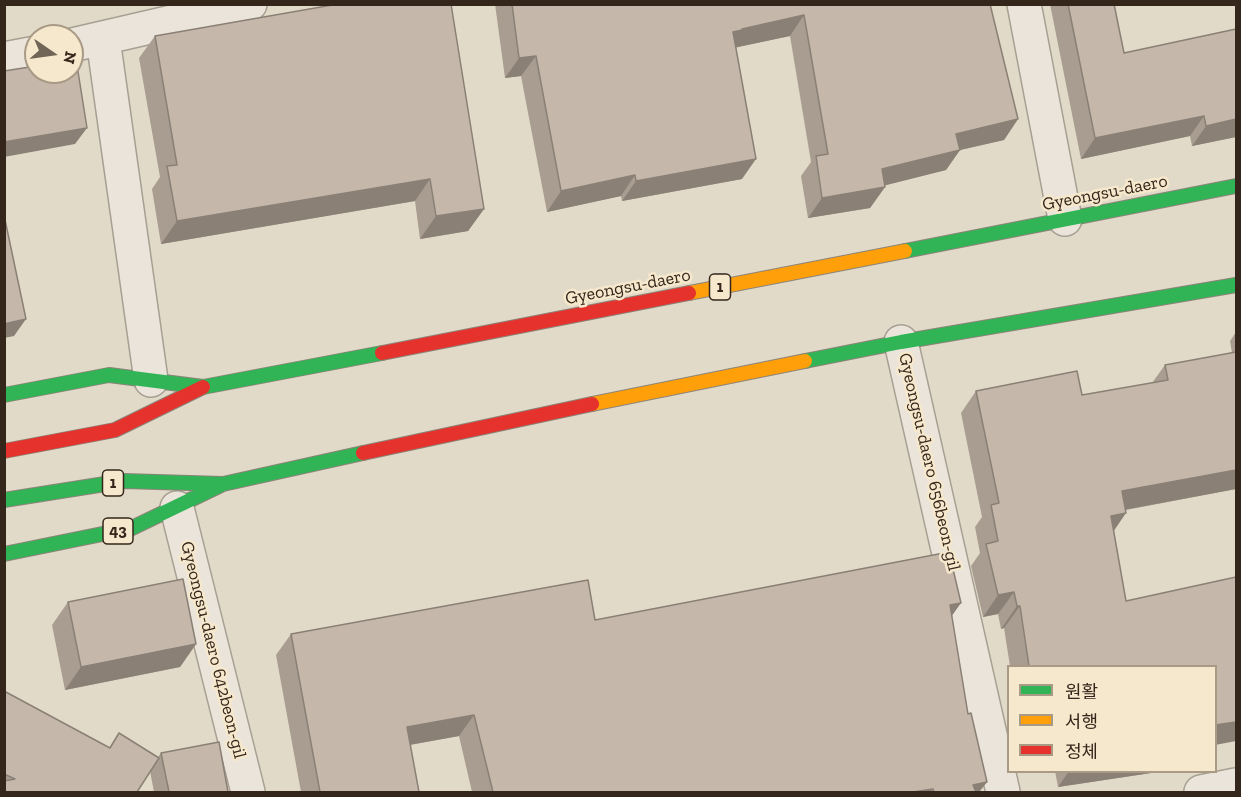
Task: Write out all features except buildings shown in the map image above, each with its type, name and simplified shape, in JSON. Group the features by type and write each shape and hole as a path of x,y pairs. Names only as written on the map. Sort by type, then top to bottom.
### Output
{"main road":[{"name":"Gyeongsu-daero","path":"4,451 115,430 203,387 264,377 1236,186"},
{"name":"1","path":"4,500 124,481 223,484 502,422 902,342 1236,285"},
{"name":"Gyeongsu-daero","path":"4,395 109,375 203,387"},
{"name":"43","path":"4,554 132,528 223,484"}],"street":[{"path":"151,380 88,42 250,4"},
{"path":"1024,4 1065,219"},
{"path":"4,59 24,55"},
{"name":"Gyeongsu-daero 656beon-gil","path":"902,342 1003,792"},
{"name":"Gyeongsu-daero 642beon-gil","path":"177,508 248,792"},
{"path":"1201,792 1236,785"}],"traffic: fast":[{"path":"905,251 1236,186"},
{"path":"805,361 901,342 1236,285"},
{"path":"4,395 109,375 203,387 382,353"},
{"path":"4,500 124,481 223,484 363,453"},
{"path":"4,554 132,528 221,485"}],"traffic: slow":[{"path":"689,293 905,251"},
{"path":"592,404 805,361"}],"traffic: jam":[{"path":"382,353 689,293"},
{"path":"4,451 115,430 203,387"},
{"path":"363,453 592,404"}]}
